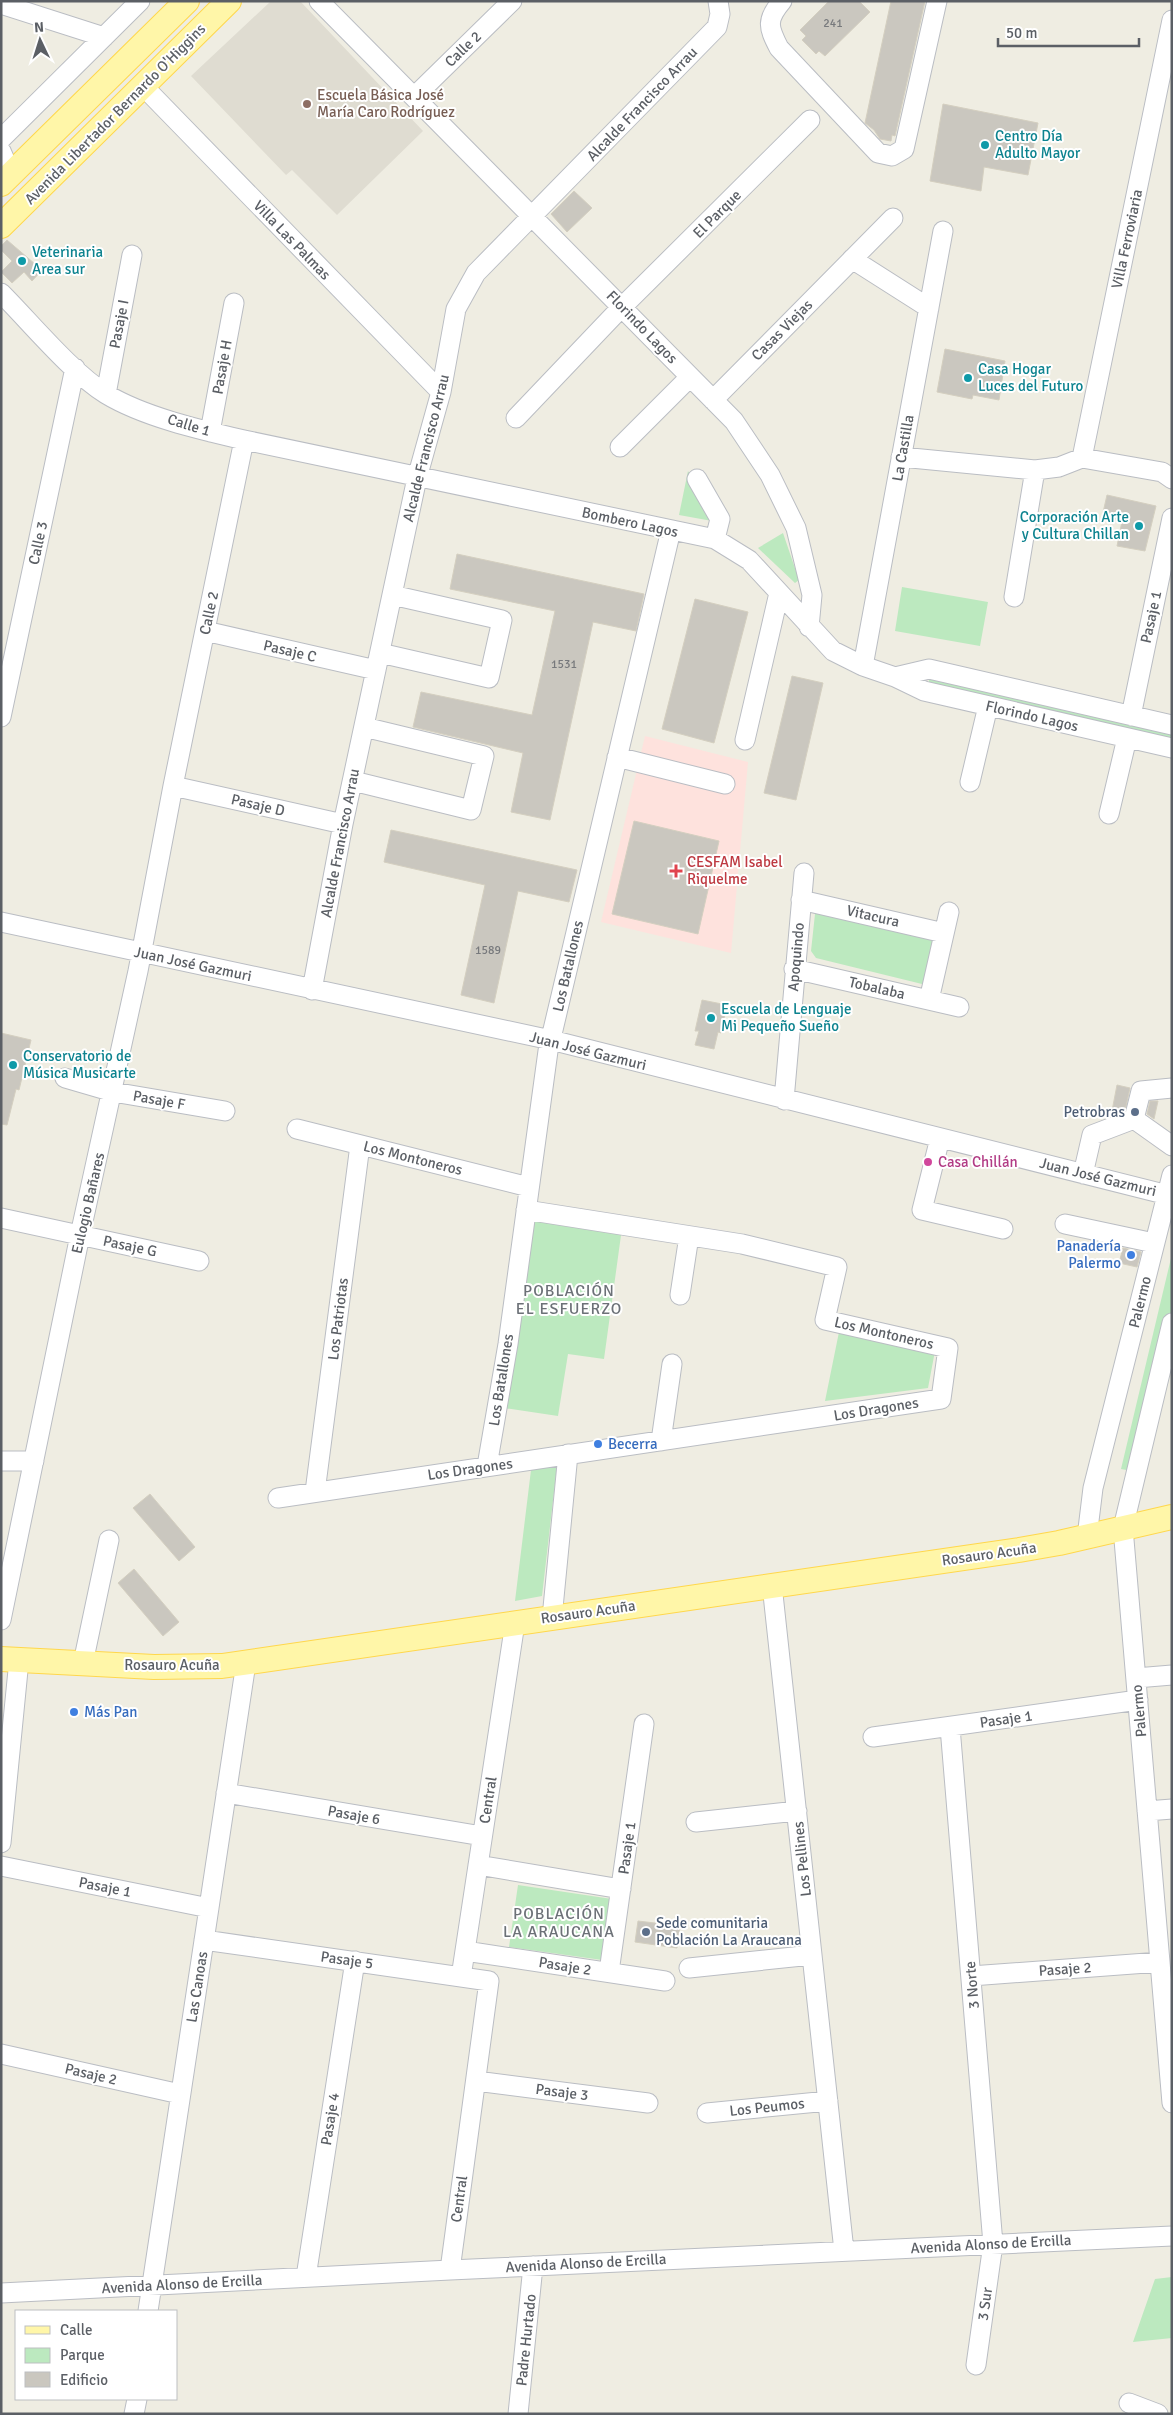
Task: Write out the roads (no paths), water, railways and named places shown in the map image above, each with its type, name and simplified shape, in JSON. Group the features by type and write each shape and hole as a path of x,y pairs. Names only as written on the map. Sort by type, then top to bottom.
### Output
{"main road":[{"name":"Avenida Libertador Bernardo O'Higgins","path":"6,179 187,1"},
{"name":"Avenida Libertador Bernardo O'Higgins","path":"1,226 144,87 229,1"},
{"name":"Rosauro Acuña","path":"10,1659 194,1667 246,1662 1019,1550 1087,1537 1172,1517"}],"street":[{"path":"1,139 140,1"},
{"name":"Florindo Lagos","path":"319,1 734,421 770,475 796,528 812,595 810,627 833,651 863,666 895,677 924,691 1172,748"},
{"name":"Calle 2","path":"414,97 512,1"},
{"name":"Alcalde Francisco Arrau","path":"312,990 352,781 417,478 441,392 456,309 476,272 717,28 720,14 718,1"},
{"path":"782,1 772,13 769,30 778,48 878,153 892,156 904,149 937,1"},
{"path":"1,4 104,37"},
{"name":"Villa Ferroviaria","path":"1082,458 1172,20"},
{"name":"Villa Las Palmas","path":"144,87 441,392"},
{"name":"El Parque","path":"516,418 623,307 810,120"},
{"name":"Avenida Libertador Bernardo O'Higgins","path":"1,151 6,179"},
{"name":"Casas Viejas","path":"713,400 893,218"},
{"name":"La Castilla","path":"863,666 943,231"},
{"name":"Pasaje I","path":"106,394 132,255"},
{"path":"852,259 929,308"},
{"name":"Calle 1","path":"1,292 75,368 106,394 147,412 210,432 417,478"},
{"name":"Pasaje H","path":"210,432 234,303"},
{"name":"Calle 3","path":"1,717 75,368"},
{"path":"620,447 690,377"},
{"name":"Calle 2","path":"173,786 244,440"},
{"path":"902,457 1035,470 1059,468 1082,458 1162,472 1172,479"},
{"path":"1014,597 1035,470"},
{"name":"Bombero Lagos","path":"417,478 715,540 749,560 810,627"},
{"path":"697,479 720,519 715,540"},
{"name":"Pasaje 1","path":"1131,716 1172,518"},
{"name":"Los Batallones","path":"487,1466 508,1344 551,1040 671,530"},
{"path":"745,740 779,593"},
{"name":"Pasaje C","path":"205,631 378,662 489,678 502,620 392,595"},
{"name":"Florindo Lagos","path":"895,677 929,669 1172,725"},
{"path":"970,782 988,706"},
{"path":"352,781 471,810 484,756 364,727"},
{"path":"1109,814 1126,738"},
{"path":"618,757 725,784"},
{"name":"Pasaje D","path":"173,786 343,824"},
{"name":"Eulogio Bañares","path":"1,1620 80,1235 113,1092 142,953 173,786"},
{"name":"Apoquindo","path":"784,1100 794,969 804,873"},
{"name":"Vitacura","path":"801,900 944,933"},
{"path":"928,1000 949,912"},
{"name":"Juan José Gazmuri","path":"1,922 551,1040 784,1100 1169,1195"},
{"name":"Tobalaba","path":"794,969 959,1007"},
{"name":"Pasaje F","path":"65,1078 113,1092 224,1111"},
{"path":"1134,1119 1141,1092 1172,1088"},
{"path":"1134,1119 1172,1146"},
{"path":"1083,1174 1092,1135 1134,1119"},
{"name":"Los Montoneros","path":"297,1130 530,1187"},
{"path":"940,1138 922,1210 1003,1229"},
{"name":"Los Patriotas","path":"315,1492 360,1145"},
{"name":"Palermo","path":"1087,1537 1092,1488 1162,1232 1172,1175"},
{"name":"Los Montoneros","path":"526,1210 742,1244 837,1267 824,1320 948,1348 941,1399"},
{"name":"Pasaje G","path":"1,1218 199,1261"},
{"path":"1065,1224 1162,1232"},
{"path":"680,1295 689,1236"},
{"name":"Palermo","path":"1172,1323 1123,1528 1147,1811 1163,1950 1172,2103"},
{"path":"662,1441 672,1364"},
{"name":"Los Dragones","path":"278,1498 941,1399"},
{"path":"552,1618 568,1454"},
{"path":"1,1461 34,1461"},
{"path":"83,1663 109,1540"},
{"name":"Los Pellines","path":"772,1585 844,2251"},
{"name":"Central","path":"461,1977 514,1623"},
{"path":"1,1843 10,1659"},
{"name":"Las Canoas","path":"148,2310 246,1662"},
{"path":"1136,1678 1172,1675"},
{"name":"Pasaje 1","path":"874,1737 1138,1700"},
{"name":"Pasaje 1","path":"609,1972 644,1724"},
{"name":"3 Norte","path":"950,1727 993,2244"},
{"name":"Pasaje 6","path":"226,1793 482,1836"},
{"path":"1147,1811 1172,1809"},
{"path":"696,1822 796,1812"},
{"path":"478,1865 621,1889"},
{"name":"Pasaje 1","path":"1,1866 209,1908"},
{"name":"Pasaje 5","path":"204,1940 490,1980"},
{"name":"Pasaje 2","path":"971,1976 1163,1950"},
{"name":"Pasaje 2","path":"465,1951 665,1980"},
{"path":"689,1968 812,1955"},
{"name":"Pasaje 4","path":"306,2277 355,1961"},
{"name":"Central","path":"450,2270 490,1980"},
{"name":"Pasaje 2","path":"1,2054 180,2094"},
{"name":"Pasaje 3","path":"476,2081 648,2103"},
{"name":"Los Peumos","path":"707,2113 828,2101"},
{"name":"Avenida Alonso de Ercilla","path":"1,2294 306,2277 1172,2236"},
{"name":"3 Sur","path":"976,2365 993,2244"},
{"name":"Padre Hurtado","path":"518,2414 533,2266"},
{"path":"134,2414 136,2400"},
{"path":"1130,2403 1158,2414"}],"place":[{"name":"Escuela Básica José María Caro Rodríguez","path":"307,104"},
{"name":"Centro Día Adulto Mayor","path":"985,145"},
{"name":"Veterinaria Area sur","path":"22,261"},
{"name":"Casa Hogar Luces del Futuro","path":"968,378"},
{"name":"Corporación Arte y Cultura Chillan","path":"1139,526"},
{"name":"CESFAM Isabel Riquelme","path":"676,871"},
{"name":"Escuela de Lenguaje Mi Pequeño Sueño","path":"711,1018"},
{"name":"Conservatorio de Música Musicarte","path":"13,1065"},
{"name":"Petrobras","path":"1135,1112"},
{"name":"Casa Chillán","path":"928,1162"},
{"name":"Panadería Palermo","path":"1131,1255"},
{"name":"Becerra","path":"598,1444"},
{"name":"Más Pan","path":"74,1712"},
{"name":"Sede comunitaria Población La Araucana","path":"646,1932"}],"district":[{"name":"POBLACIÓN EL ESFUERZO","path":"569,1299"},
{"name":"POBLACIÓN LA ARAUCANA","path":"559,1922"}]}
